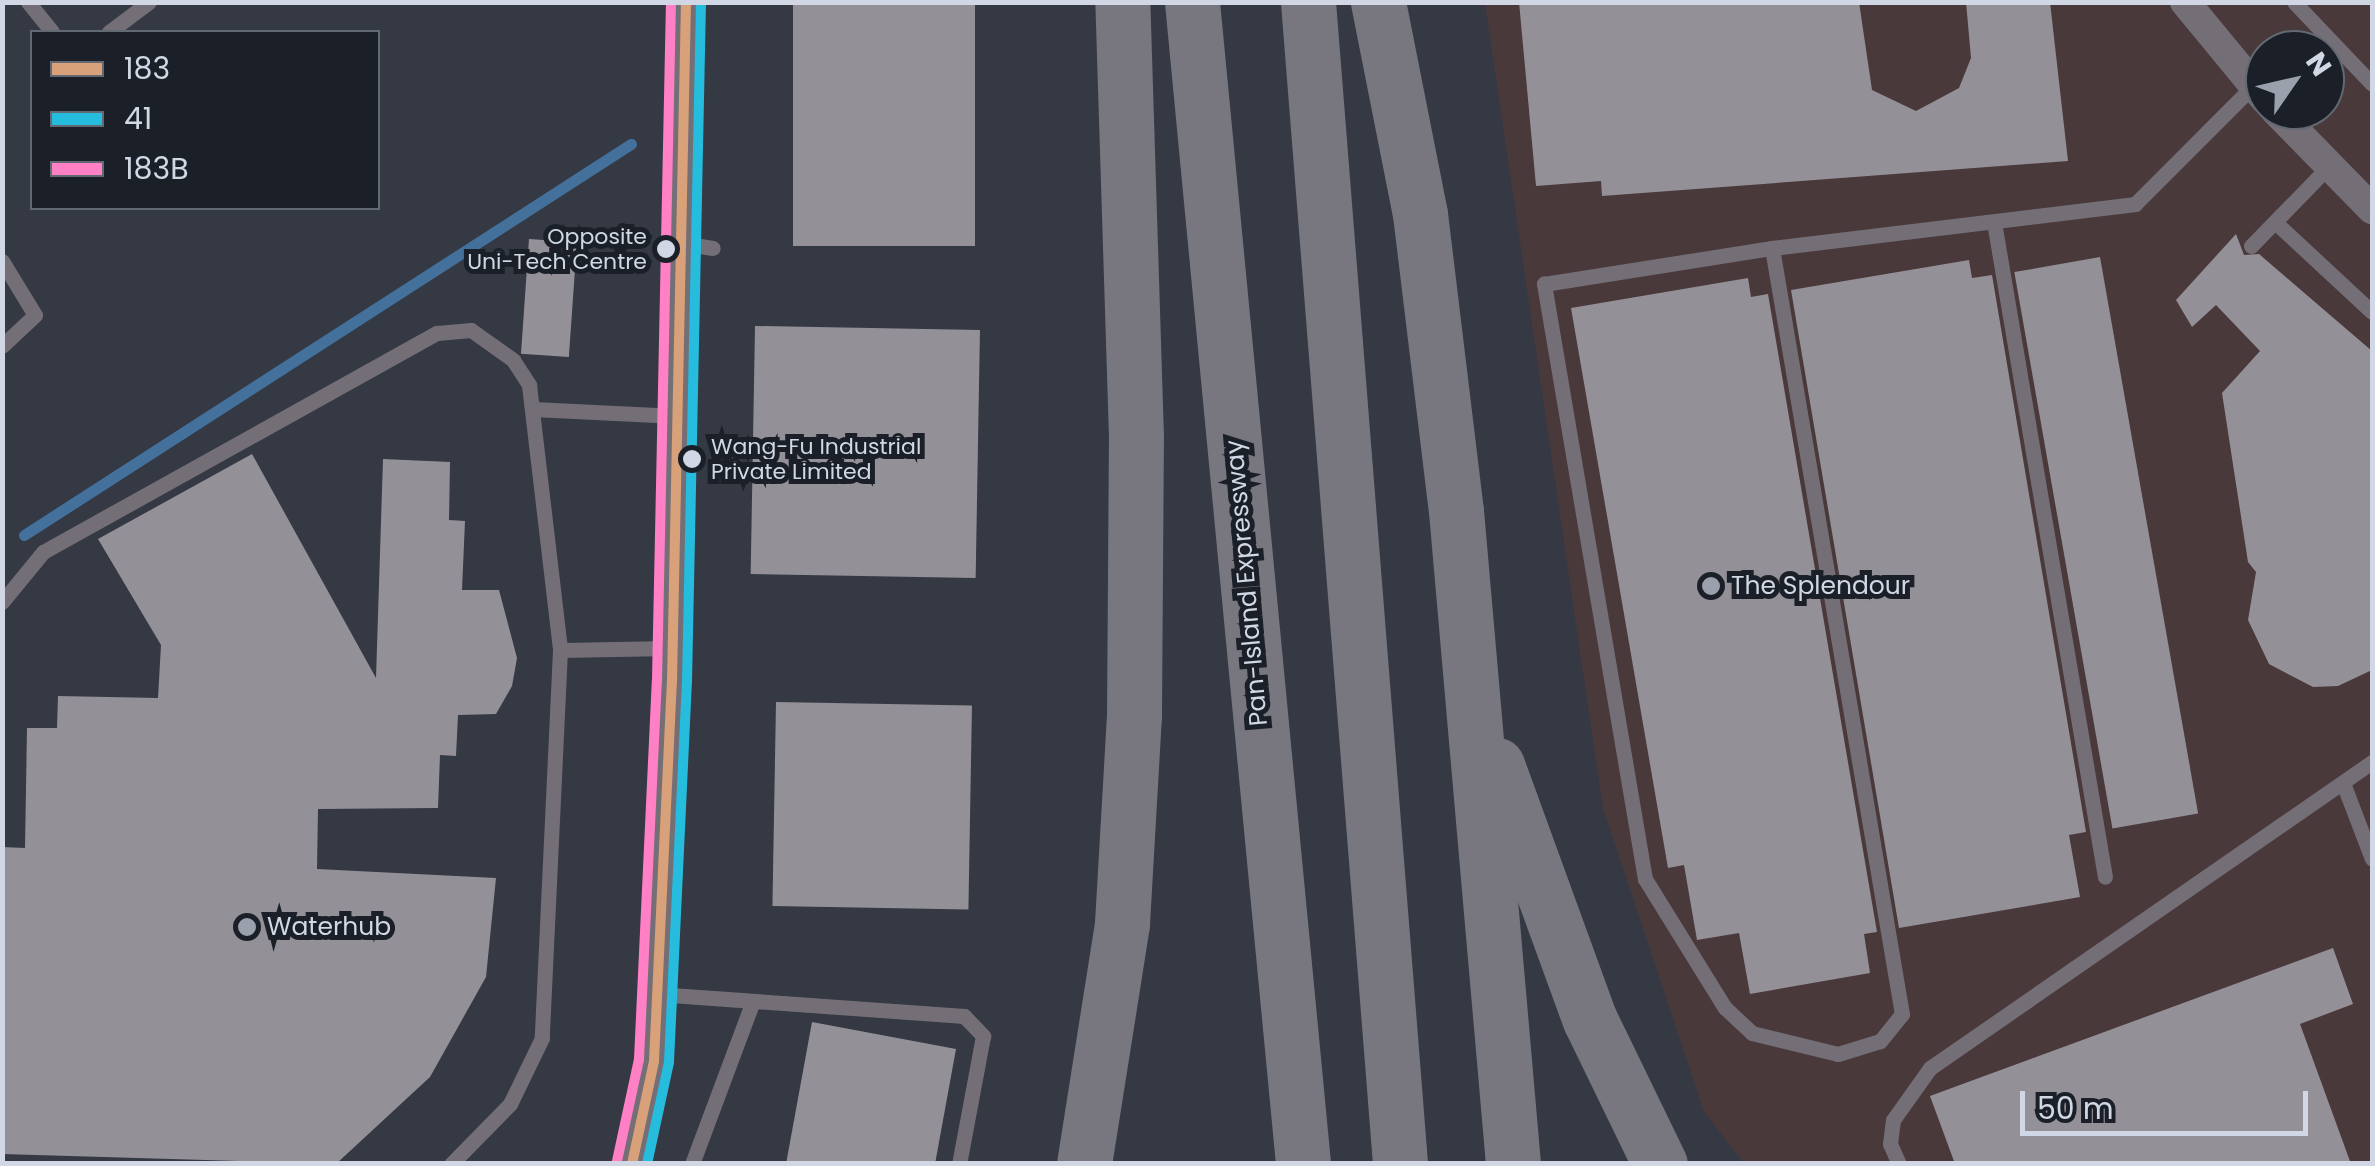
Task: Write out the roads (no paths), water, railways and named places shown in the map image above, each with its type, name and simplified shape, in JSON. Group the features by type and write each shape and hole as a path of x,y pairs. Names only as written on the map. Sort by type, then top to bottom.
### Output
{"highway":[{"path":"1084,1164 1122,923 1134,734 1136,437 1122,2"},
{"name":"Pan-Island Expressway","path":"1192,2 1303,1164"},
{"path":"1308,2 1400,1164"},
{"path":"1378,2 1420,214 1470,684 1513,1164"},
{"path":"1470,684 1534,876 1650,1155"}],"street":[{"path":"632,1164 654,1061 673,648 677,416 697,246 686,2"},
{"path":"2186,2 2245,75"},
{"path":"2294,130 2372,209"}],"lane":[{"path":"28,2 50,30"},
{"path":"113,30 149,2"},
{"path":"2294,2 2315,30"},
{"path":"2345,62 2372,84"},
{"path":"1772,248 1902,1014 1880,1041 1838,1054 1752,1033 1725,1008 1645,880 1547,281 1772,248 2138,203 2245,105"},
{"path":"2251,246 2329,166"},
{"path":"1994,222 2105,878"},
{"path":"2275,222 2372,312"},
{"path":"2,261 35,315 2,346"},
{"path":"2,602 43,552 437,333 455,328 497,342 529,386 560,650 542,1038 510,1104 451,1164"},
{"path":"532,408 677,416"},
{"path":"560,650 673,648"},
{"path":"1899,1164 1890,1144 1893,1120 1930,1068 2372,762"},
{"path":"2343,783 2372,858"},
{"path":"657,994 974,1022 983,1036 959,1164"},
{"path":"692,1164 753,1001"}],"waterway":[{"path":"24,535 631,144"}],"place":[{"name":"Opposite Uni-Tech Centre","path":"666,249"},
{"name":"Wang-Fu Industrial Private Limited","path":"692,459"},
{"name":"The Splendour","path":"1711,586"},
{"name":"Waterhub","path":"247,927"}]}
